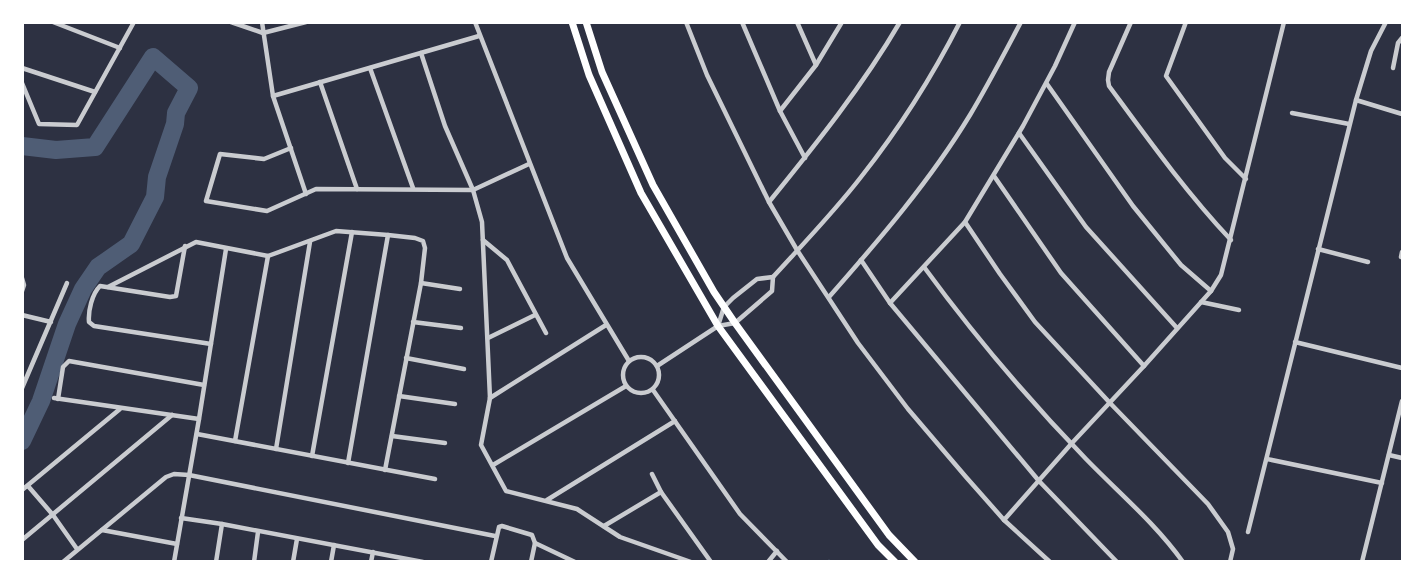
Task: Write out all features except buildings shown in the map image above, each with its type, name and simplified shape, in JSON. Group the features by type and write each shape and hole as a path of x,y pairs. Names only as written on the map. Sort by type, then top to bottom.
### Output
{"main road":[{"path":"572,22 589,75 640,193 718,326 878,545 895,561"},
{"path":"586,22 602,72 653,185 724,307 888,535 915,561"}],"street":[{"path":"53,22 120,48"},
{"path":"22,83 39,124 76,125 134,22"},
{"path":"231,22 263,33 306,22"},
{"path":"262,22 273,96 306,194"},
{"path":"476,22 479,36 567,258 629,361"},
{"path":"686,22 708,75 769,202 797,250 858,343 908,409 1004,520 1050,561"},
{"path":"742,22 780,111 805,158"},
{"path":"797,22 816,65"},
{"path":"780,111 816,65 842,22"},
{"path":"769,202 846,107 900,22"},
{"path":"657,366 718,326 735,323 772,291 773,277 862,176 891,137 928,80 960,22"},
{"path":"829,297 919,189 950,146 970,116 1021,22"},
{"path":"890,303 965,222 1047,84 1075,22"},
{"path":"1131,22 1109,72 1110,86 1161,157 1212,221 1231,240"},
{"path":"1186,22 1166,76 1225,158 1246,179"},
{"path":"1004,520 1211,291 1221,275 1284,22"},
{"path":"1248,532 1349,124 1371,51 1386,22"},
{"path":"273,96 479,36"},
{"path":"1393,68 1398,43 1402,38"},
{"path":"421,53 445,126 473,190 482,222 490,398 481,445 506,490 577,509 620,537 691,561"},
{"path":"22,68 95,92"},
{"path":"370,68 413,188"},
{"path":"320,82 357,189"},
{"path":"1047,84 1132,206 1181,265 1211,291"},
{"path":"1356,100 1402,114"},
{"path":"1292,113 1349,124"},
{"path":"1019,133 1086,227 1177,328"},
{"path":"291,148 264,159 219,154 206,201 267,212 316,189 473,190 529,165"},
{"path":"994,176 1061,273 1144,366"},
{"path":"965,222 1035,322 1110,404 1208,504 1228,532 1233,549 1230,561"},
{"path":"108,287 196,242 268,256 336,231 415,238 423,241 425,248 421,283 385,470"},
{"path":"312,456 352,232"},
{"path":"348,462 388,235"},
{"path":"483,240 507,260 546,333"},
{"path":"276,449 310,242"},
{"path":"185,246 176,296 100,286 96,290 88,314 89,322 94,326 211,344"},
{"path":"174,561 225,249"},
{"path":"1318,249 1368,262"},
{"path":"235,441 268,256"},
{"path":"861,260 890,303 1038,481 1117,561"},
{"path":"924,267 1005,370 1072,443 1139,510 1183,561"},
{"path":"718,326 724,307 757,279 773,277"},
{"path":"22,278 24,285 22,291"},
{"path":"421,283 460,289"},
{"path":"22,388 68,284"},
{"path":"1201,302 1239,310"},
{"path":"22,315 51,322"},
{"path":"488,338 535,315"},
{"path":"413,322 461,328"},
{"path":"490,398 606,324"},
{"path":"1295,342 1402,368"},
{"path":"644,357 657,366 659,381 653,390 636,393 626,386 623,375 629,361 644,357"},
{"path":"406,358 464,369"},
{"path":"199,418 120,409 56,398 63,367 69,361 204,385"},
{"path":"493,465 626,386"},
{"path":"653,390 740,514 787,561"},
{"path":"399,396 455,404"},
{"path":"1362,561 1402,401"},
{"path":"22,490 120,409"},
{"path":"22,540 172,415"},
{"path":"547,501 675,422"},
{"path":"196,434 435,479"},
{"path":"392,436 445,443"},
{"path":"1389,455 1402,458"},
{"path":"1267,459 1382,483"},
{"path":"63,561 166,477 174,474 189,474 495,536"},
{"path":"652,474 661,492 711,561"},
{"path":"28,486 77,549"},
{"path":"604,526 661,492"},
{"path":"181,519 222,524 423,561"},
{"path":"216,561 222,524"},
{"path":"491,561 495,536 499,527 502,526 532,535 535,543 531,561"},
{"path":"102,530 177,544"},
{"path":"254,561 258,532"},
{"path":"293,561 297,538"},
{"path":"535,543 572,561"},
{"path":"332,561 334,545"},
{"path":"768,561 777,551"},
{"path":"371,561 373,552"},
{"path":"903,561 907,554"}],"waterway":[{"path":"22,146 56,150 95,147 153,57 189,88 176,113 175,124 157,177 155,197 131,244 98,267 83,289 67,324 41,401 22,441"}]}
